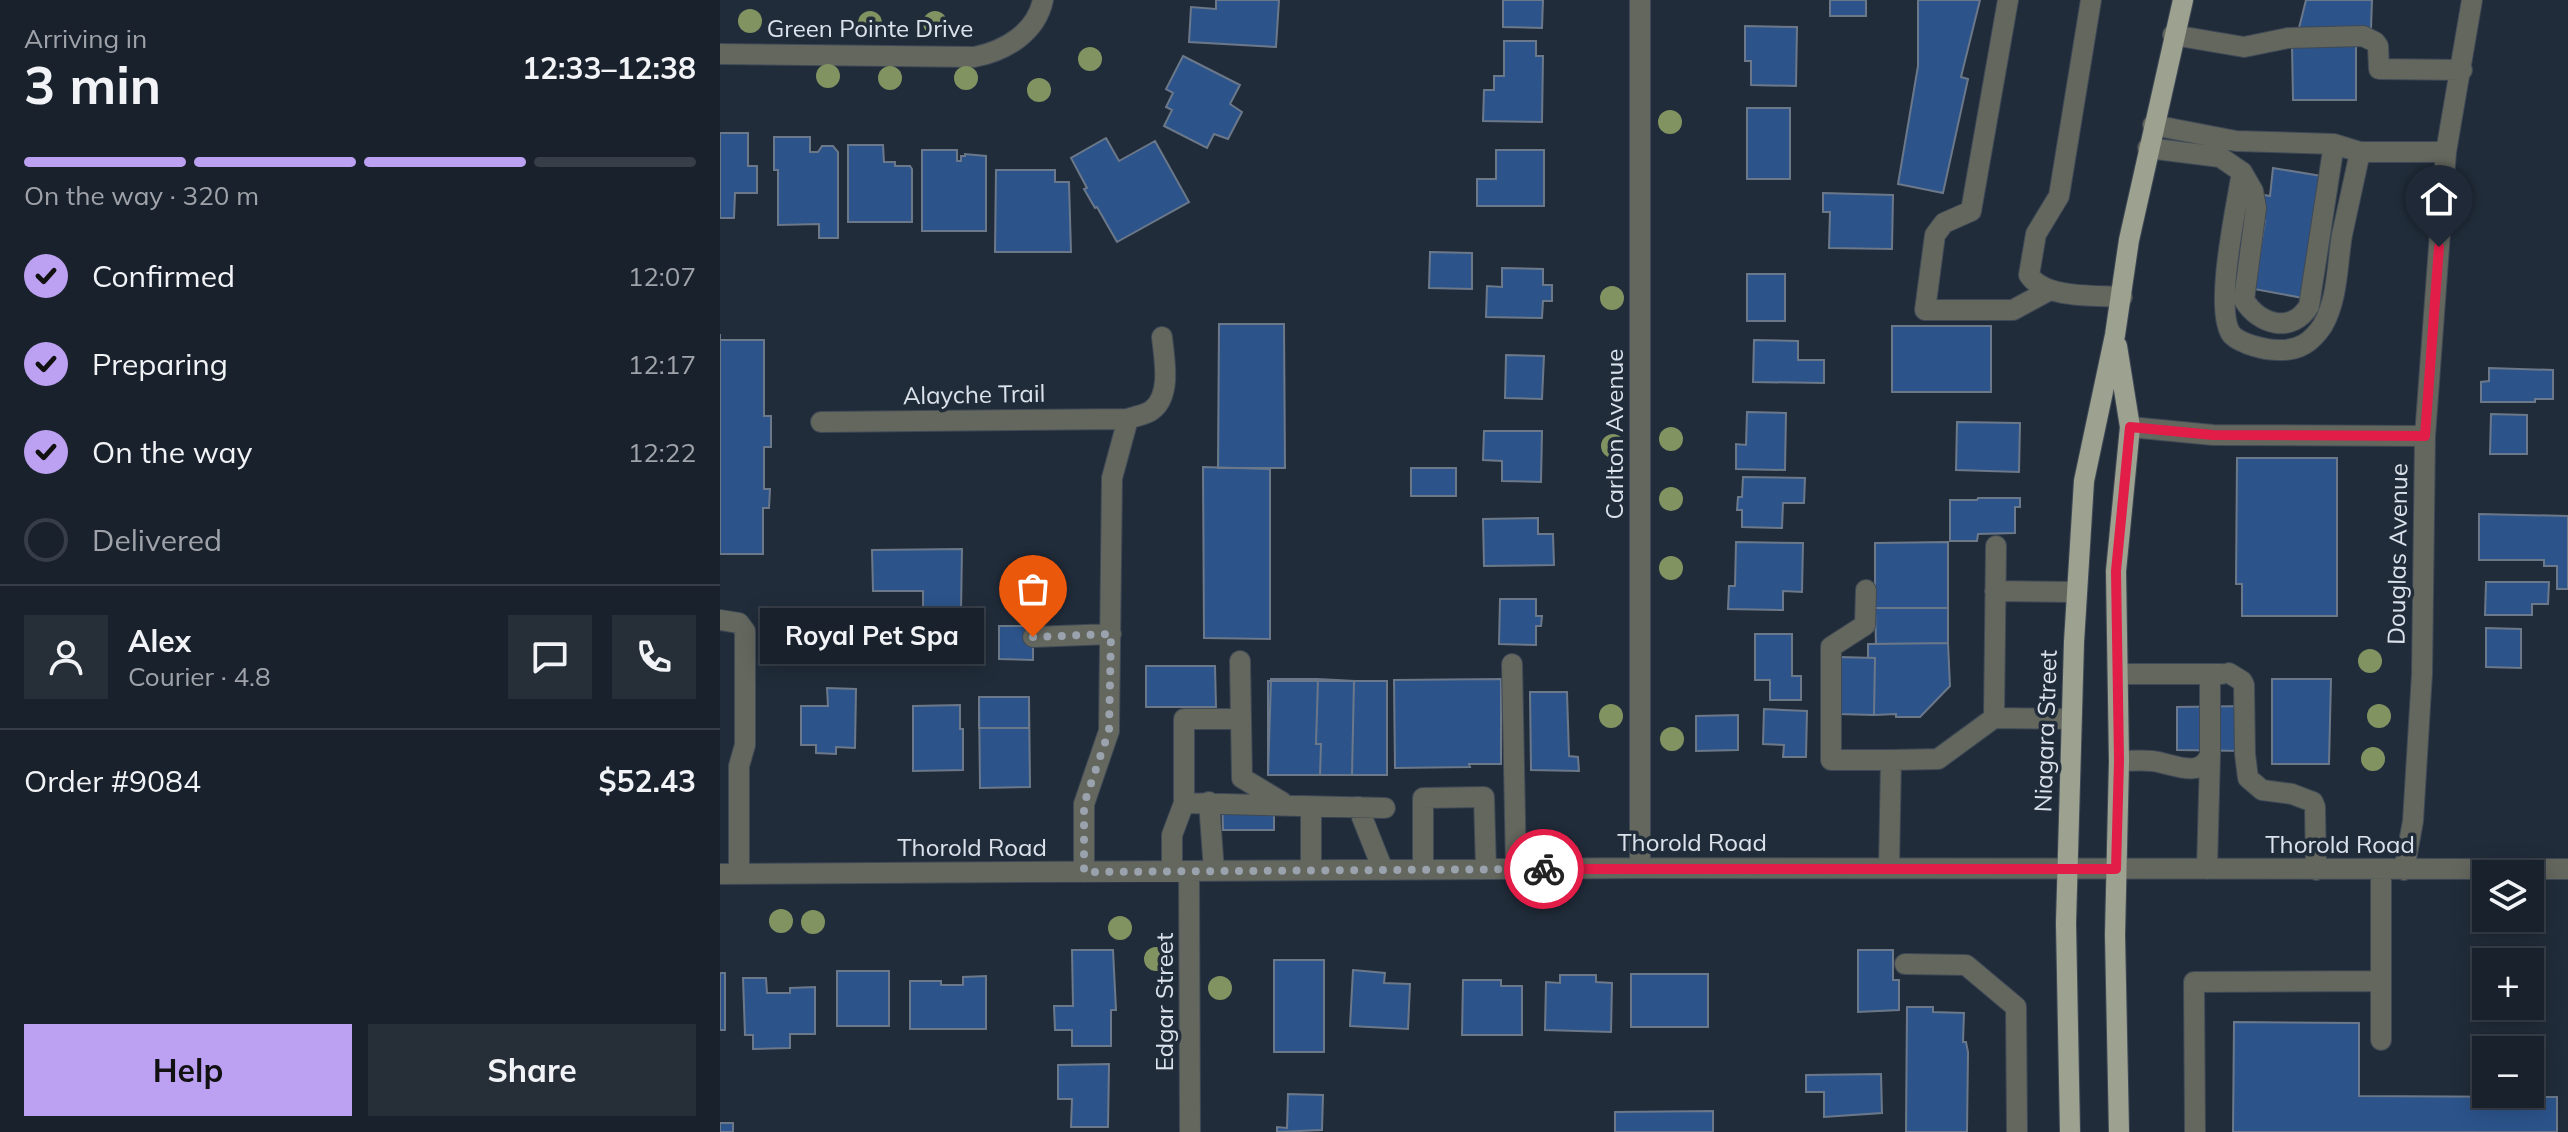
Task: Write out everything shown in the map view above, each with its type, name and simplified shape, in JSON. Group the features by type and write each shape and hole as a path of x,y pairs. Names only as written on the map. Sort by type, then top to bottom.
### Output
{"main road":[{"name":"Niagara Street","path":"2070,1132 2067,869 2076,592 2084,481 2115,335 2129,240 2183,0"},
{"name":"Niagara Street","path":"2115,335 2130,427 2116,571 2119,761 2115,935 2119,1132"}],"street":[{"name":"Green Pointe Drive","path":"720,54 974,57 1002,49 1025,33 1041,10 1043,0"},
{"name":"Carlton Avenue","path":"1640,0 1640,868"},
{"path":"2008,0 1971,211 1944,223 1935,235 1925,310 2013,310 2048,291"},
{"path":"2091,0 2059,196 2036,234 2029,275 2035,285 2048,291 2122,297"},
{"name":"Douglas Avenue","path":"2404,870 2413,821 2422,674 2425,436 2446,152 2472,0"},
{"path":"2173,35 2244,47 2288,38 2363,36 2378,46 2379,69 2462,70"},
{"path":"2153,125 2236,141 2334,144 2360,152 2446,152"},
{"path":"2148,148 2220,157 2242,172 2253,191 2256,208 2244,300 2262,319 2278,324 2300,318 2309,306 2334,144"},
{"path":"2242,172 2223,301 2227,325 2233,336 2264,349 2289,350 2306,345 2315,336 2332,305 2342,237 2360,152"},
{"path":"1084,872 1084,804 1109,731 1112,478 1128,419 1151,411 1159,402 1165,380 1162,337"},
{"name":"Alayche Trail","path":"821,422 1128,419"},
{"path":"2130,427 2213,435 2425,436"},
{"path":"1994,718 1996,546"},
{"path":"1866,590 1865,625 1831,647 1831,760 1938,759 1994,718 2071,719"},
{"path":"1995,591 2076,592"},
{"path":"720,610 730,610 729,622 745,631 745,745 729,766 729,874"},
{"path":"1033,637 1111,634"},
{"path":"1240,661 1242,778 1293,807 1385,808"},
{"path":"1512,664 1516,869"},
{"path":"2118,674 2230,674 2242,681 2248,778 2262,790 2292,794 2313,802 2316,870"},
{"path":"2207,869 2210,755 2230,674"},
{"name":"Edgar Street","path":"1190,1132 1181,871 1172,835 1184,803 1184,719 1241,719"},
{"path":"2119,761 2154,761 2201,768 2210,755"},
{"path":"1889,868 1891,760"},
{"path":"1423,869 1423,798 1484,797 1486,869"},
{"path":"1209,802 1214,871"},
{"path":"1184,803 1286,804"},
{"path":"1311,807 1311,870"},
{"path":"1358,807 1383,870"},
{"name":"Thorold Road","path":"729,874 1640,868 2568,869"},
{"path":"2381,870 2381,1040"},
{"path":"1905,964 1966,965 2016,1007 2017,1132"},
{"path":"2195,1132 2194,982 2381,981"}],"building":[{"path":"1216,0 1279,0 1276,47 1189,42 1191,7 1216,9"},
{"path":"1503,0 1543,0 1542,28 1503,27"},
{"path":"1830,0 1866,0 1866,16 1830,16"},
{"path":"1918,0 1980,0 1961,77 1968,79 1943,193 1898,184 1918,66"},
{"path":"2306,0 2372,0 2371,28 2299,28"},
{"path":"1745,26 1797,27 1796,86 1751,85 1751,61 1745,61"},
{"path":"1504,41 1536,41 1536,56 1543,56 1542,122 1483,121 1484,90 1494,90 1494,76 1504,76"},
{"path":"2292,46 2356,46 2356,100 2293,100"},
{"path":"1183,56 1240,85 1230,104 1242,112 1228,139 1214,134 1207,148 1164,126 1172,110 1166,107 1173,93 1166,89"},
{"path":"1747,108 1790,108 1790,179 1747,179"},
{"path":"720,133 748,133 748,166 757,166 757,193 735,193 734,218 720,218"},
{"path":"774,137 810,137 810,152 818,152 822,146 833,146 838,152 838,238 819,238 819,224 778,225 778,170 774,170"},
{"path":"1106,138 1119,161 1155,141 1189,202 1117,242 1084,189 1087,188 1071,158"},
{"path":"848,145 883,145 884,162 910,166 912,222 848,222"},
{"path":"922,150 957,150 957,161 961,161 961,156 965,154 986,156 986,231 922,231"},
{"path":"1496,150 1544,150 1544,206 1477,206 1477,179 1496,179"},
{"path":"2273,168 2322,176 2303,298 2254,289 2265,220 2260,220 2264,195 2270,196"},
{"path":"996,170 1055,170 1055,182 1069,182 1071,252 995,252"},
{"path":"1823,193 1893,195 1892,249 1829,248 1830,212 1823,212"},
{"path":"1430,252 1472,253 1472,289 1429,288"},
{"path":"1502,268 1543,269 1543,285 1552,285 1552,301 1543,301 1542,318 1486,317 1487,286 1502,287"},
{"path":"1747,274 1785,274 1785,321 1747,321"},
{"path":"1219,324 1284,324 1285,468 1218,468"},
{"path":"1892,326 1991,326 1991,392 1892,392"},
{"path":"720,340 764,340 764,416 771,416 771,447 764,447 764,489 770,489 769,508 763,508 763,554 720,554"},
{"path":"1754,340 1798,341 1798,360 1824,360 1824,383 1753,382"},
{"path":"1506,355 1544,356 1542,399 1505,398"},
{"path":"2489,368 2553,370 2553,399 2481,402 2481,382 2489,381"},
{"path":"1747,412 1786,413 1785,470 1736,469 1736,444 1746,445"},
{"path":"2491,414 2527,415 2527,454 2490,454"},
{"path":"1957,422 2020,423 2019,472 1956,470"},
{"path":"1484,431 1542,431 1541,482 1502,481 1502,461 1483,460"},
{"path":"2237,458 2337,458 2337,616 2242,616 2242,584 2236,584"},
{"path":"1203,467 1270,469 1270,639 1204,638"},
{"path":"1411,468 1456,468 1456,496 1411,496"},
{"path":"1743,477 1805,478 1804,503 1783,503 1782,528 1742,527 1742,510 1737,510 1738,497 1742,497"},
{"path":"2020,498 2020,507 2015,507 2015,533 1978,534 1977,541 1950,541 1950,500"},
{"path":"2479,514 2568,516 2568,589 2557,589 2557,566 2544,566 2544,560 2479,560"},
{"path":"1538,518 1538,534 1553,534 1554,565 1484,566 1483,519"},
{"path":"1736,542 1803,543 1802,592 1783,591 1783,610 1728,609 1729,586 1735,586"},
{"path":"1948,542 1948,608 1875,608 1875,543"},
{"path":"962,549 961,611 923,610 923,591 873,591 872,550"},
{"path":"2486,582 2549,582 2548,604 2532,604 2532,615 2485,615"},
{"path":"1500,599 1536,599 1536,616 1542,616 1541,626 1536,626 1536,645 1499,644"},
{"path":"1875,608 1948,608 1948,643 1876,644"},
{"path":"999,626 1033,626 1033,660 999,659"},
{"path":"2486,628 2521,629 2521,668 2486,667"},
{"path":"1755,634 1792,634 1792,676 1801,676 1801,700 1770,700 1770,680 1755,680"},
{"path":"1948,643 1950,686 1920,717 1874,715 1875,658 1868,658 1868,644"},
{"path":"1840,657 1875,658 1874,715 1839,714"},
{"path":"1146,666 1215,666 1216,707 1146,707"},
{"path":"1271,679 1318,679 1316,744 1321,744 1320,775 1268,775"},
{"path":"1318,679 1354,681 1352,775 1320,775 1321,744 1316,744"},
{"path":"1501,679 1501,764 1395,768 1394,680"},
{"path":"2272,679 2331,679 2329,764 2272,764"},
{"path":"1268,681 1387,681 1387,775 1268,775"},
{"path":"1354,681 1387,681 1387,775 1352,775"},
{"path":"827,688 856,689 855,748 836,747 836,754 816,753 816,745 801,745 801,706 828,706"},
{"path":"1530,692 1567,692 1569,756 1578,757 1579,771 1531,770"},
{"path":"979,697 1029,697 1030,787 980,788"},
{"path":"979,697 1029,697 1029,728 979,728"},
{"path":"960,705 963,770 913,771 913,706"},
{"path":"2247,706 2246,751 2177,750 2177,707"},
{"path":"1764,709 1807,711 1806,757 1783,757 1784,745 1763,744"},
{"path":"1738,715 1738,750 1696,751 1696,716"},
{"path":"1222,795 1274,795 1274,830 1223,830"},
{"path":"1072,950 1113,950 1116,1010 1111,1010 1111,1046 1072,1046 1072,1030 1055,1030 1054,1006 1073,1006"},
{"path":"1858,950 1893,950 1893,980 1899,980 1899,1010 1858,1012"},
{"path":"1274,960 1324,960 1324,1052 1274,1052"},
{"path":"1353,970 1385,973 1384,983 1410,984 1408,1029 1350,1026"},
{"path":"837,971 889,971 889,1026 837,1026"},
{"path":"720,973 725,973 725,1030 720,1030"},
{"path":"1631,974 1708,974 1708,1027 1631,1027"},
{"path":"1560,975 1596,975 1596,982 1612,983 1611,1032 1545,1030 1546,982 1560,983"},
{"path":"986,976 986,1029 910,1029 910,981 963,985 963,977"},
{"path":"743,978 766,978 767,993 790,993 790,988 815,987 815,1034 790,1034 790,1048 753,1049 753,1035 745,1035"},
{"path":"1463,980 1501,980 1501,986 1522,986 1522,1035 1462,1035"},
{"path":"1907,1007 1933,1007 1933,1012 1964,1013 1963,1042 1966,1042 1968,1052 1967,1132 1906,1132"},
{"path":"2234,1022 2359,1023 2359,1096 2472,1097 2472,1108 2544,1108 2544,1097 2557,1097 2557,1132 2233,1132"},
{"path":"1109,1064 1108,1127 1071,1127 1072,1099 1058,1099 1058,1065"},
{"path":"1881,1074 1882,1113 1824,1117 1824,1092 1806,1092 1806,1075"},
{"path":"1288,1094 1323,1095 1322,1130 1277,1132 1277,1127 1287,1128"},
{"path":"1713,1111 1713,1132 1615,1132 1615,1112"},
{"path":"720,1123 733,1123 733,1132 720,1132"}],"way so far":[{"path":"1033,637 1111,634 1109,731 1084,804 1084,872 1544,869"}],"place":[{"name":"Royal Pet Spa","path":"1033,637"}],"route":[{"path":"1544,869 2116,869 2119,761 2116,571 2130,427 2213,435 2425,436 2439,247"}]}
